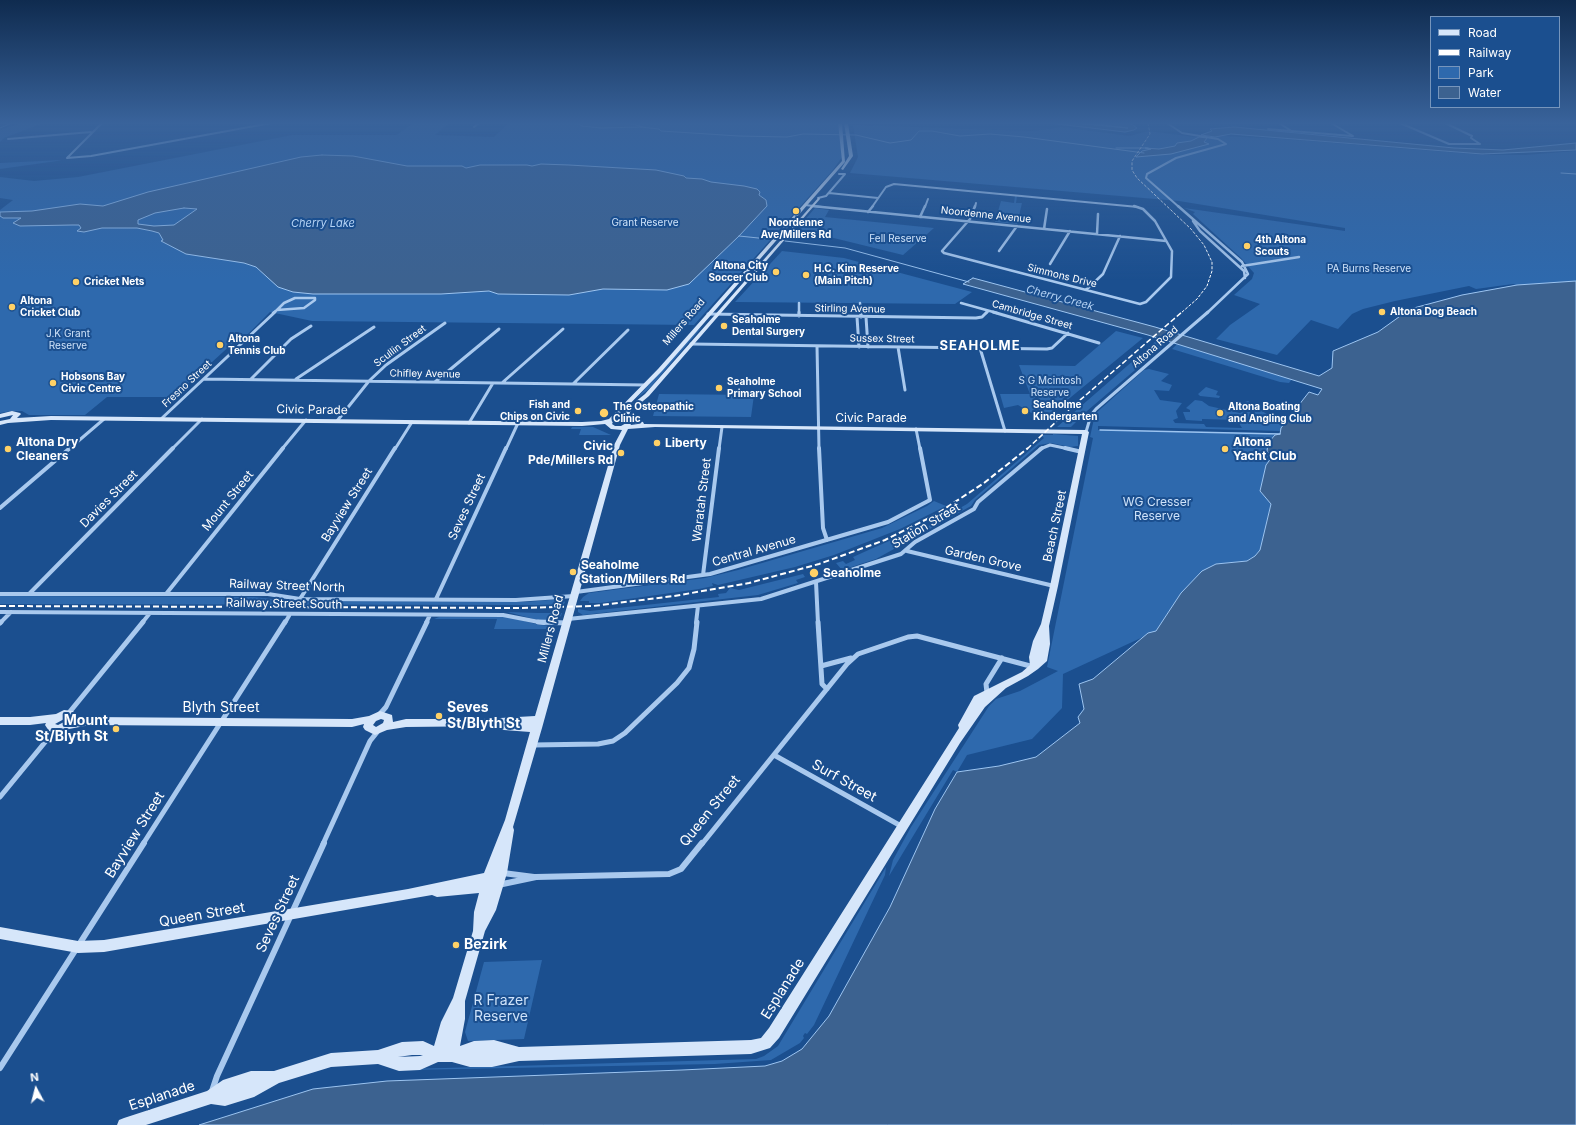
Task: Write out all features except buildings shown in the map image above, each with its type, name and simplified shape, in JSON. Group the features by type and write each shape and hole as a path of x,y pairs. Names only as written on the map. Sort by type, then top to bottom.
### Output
{"main road":[{"name":"Millers Road","path":"611,424 832,176"},
{"name":"Millers Road","path":"438,1055 447,1022 459,1001 479,931 480,912 491,884 510,820 617,445 626,423 627,411 647,395 838,176"},
{"name":"Civic Parade","path":"2,415 18,414 41,418"},
{"path":"3,423 17,417 18,414"},
{"name":"Civic Parade","path":"3,423 41,418 611,424"},
{"path":"620,418 626,423 619,429 611,424 620,418"},
{"name":"Civic Parade","path":"626,423 722,427 1086,432"},
{"path":"611,424 616,437 617,445"},
{"name":"Beach Street","path":"1035,667 1042,660 1046,644 1045,624 1086,432"},
{"name":"Esplanade","path":"124,1125 211,1097 225,1099 249,1092 276,1077 331,1060 378,1057 398,1064 420,1063 438,1055 452,1055 470,1060 492,1060 519,1054 751,1047 765,1043 774,1033 956,740 988,695 1035,667"},
{"name":"Blyth Street","path":"54,724 69,719 90,721 352,723 359,726 379,721 406,723 538,724"},
{"path":"0,721 30,721 38,724 54,724"},
{"name":"Millers Road","path":"491,884 501,873 510,820"},
{"name":"Queen Street","path":"0,933 78,947 93,947 122,944 408,894 491,884"},
{"name":"Millers Road","path":"452,1055 459,1019 459,1001"}],"street":[{"path":"818,198 826,196 844,176"},
{"path":"1146,176 1148,181 1244,266 1248,274 1244,280"},
{"path":"868,212 886,187 894,184 1130,205 1141,208 1149,215 1155,221 1166,241"},
{"path":"828,193 878,198"},
{"path":"920,217 928,199"},
{"path":"968,221 976,203"},
{"name":"Noordenne Avenue","path":"805,205 1166,241"},
{"path":"1044,229 1047,209"},
{"path":"1096,234 1098,214"},
{"path":"1188,216 1200,231 1239,266 1246,274 1244,280"},
{"name":"Simmons Drive","path":"968,221 942,252 1138,303 1146,302 1171,277 1173,252 1166,241"},
{"path":"999,251 1017,226"},
{"path":"1050,264 1070,231"},
{"path":"1086,290 1103,274 1120,236"},
{"path":"1239,266 1299,257"},
{"name":"Altona Road","path":"1086,432 1093,412 1244,280"},
{"name":"Fresno Street","path":"161,419 277,310 290,299 315,298 315,300 304,308 277,310"},
{"path":"799,303 799,316"},
{"path":"860,303 861,317"},
{"name":"Cambridge Street","path":"961,303 1099,343"},
{"name":"Stirling Avenue","path":"708,314 976,318 982,317 988,311"},
{"path":"857,317 859,347"},
{"path":"866,317 868,347"},
{"name":"Scullin Street","path":"337,421 369,381 386,365 444,323"},
{"path":"252,379 291,339 311,326"},
{"path":"295,380 374,327"},
{"path":"435,382 499,329"},
{"path":"503,382 564,329"},
{"path":"574,383 628,330"},
{"name":"Sussex Street","path":"691,344 1050,349 1068,333"},
{"path":"817,346 818,428 823,528 827,540"},
{"path":"898,347 905,390"},
{"path":"980,348 1005,431"},
{"name":"Chifley Avenue","path":"204,379 646,384"},
{"path":"469,423 493,383"},
{"path":"0,508 104,419"},
{"name":"Davies Street","path":"30,594 202,419"},
{"name":"Mount Street","path":"166,594 306,420"},
{"name":"Bayview Street","path":"300,599 412,422"},
{"name":"Seves Street","path":"436,599 518,423"},
{"name":"Waratah Street","path":"703,575 722,427"},
{"name":"Central Avenue","path":"575,594 703,575 888,522 925,504 930,500 916,429"},
{"name":"Station Street","path":"567,621 761,599 891,558 907,551 915,542 974,509 978,502 1043,446 1050,445 1082,452"},
{"name":"Garden Grove","path":"907,551 1054,586"},
{"path":"816,582 822,684 827,689"},
{"name":"Railway Street North","path":"0,594 268,594 300,599 522,600 575,594"},
{"path":"532,745 598,744 613,741 625,733 677,683 689,668 694,649 698,606"},
{"name":"Railway Street South","path":"0,612 510,616 546,623 567,621"},
{"path":"0,624 12,612"},
{"path":"69,719 150,613"},
{"name":"Bayview Street","path":"0,1068 290,614"},
{"name":"Seves Street","path":"211,1097 217,1076 379,721 430,616"},
{"path":"821,666 915,636 1035,667"},
{"name":"Queen Street","path":"491,884 536,877 669,874 676,872 684,866 853,657"},
{"name":"Esplanade","path":"988,695 986,684 1002,658"},
{"path":"0,797 54,724"},
{"name":"Surf Street","path":"774,755 902,827"},
{"name":"Queen Street","path":"501,873 536,877"}],"green space":[{"name":"Grant Reserve","path":"86,176 828,176 694,325 312,321 270,312 246,336 235,341 174,397 107,397 85,415 29,415 22,411 0,413 0,210 13,200 0,198 0,177 34,181"},
{"name":"PA Burns Reserve","path":"879,176 1576,176 1576,362 1319,376 1332,368 1333,351 1378,332 1410,309 1462,295 1516,285 1513,284 1476,289 1469,286 1363,309 1352,314 1338,329 1311,320 1277,355 1216,339 1230,325 1260,304 1234,295 1252,279 1254,273 1241,258 1193,214 1195,212 1184,208 1345,231 1345,228 1179,201"},
{"path":"1015,196 1017,196 1016,203 1022,203 1017,224 995,222 1001,201 1014,203"},
{"name":"Fell Reserve","path":"815,208 829,210 825,217 934,228 903,255 797,229"},
{"path":"782,251 844,258 972,292 955,304 735,302"},
{"path":"702,327 649,389 636,399 696,332"},
{"name":"S G Mcintosh Reserve","path":"1116,331 1143,338 1043,420 1018,405 1004,408 1000,394 1030,394 1019,365 1075,366"},
{"path":"1155,337 1169,341 1087,411 1071,427 1057,427 1142,353 1146,353 1143,352 1155,342"},
{"path":"1177,344 1292,379 1289,383 1280,382 1172,349"},
{"name":"WG Cresser Reserve","path":"1149,369 1169,374 1161,381 1172,385 1169,391 1154,390 1160,400 1182,403 1176,411 1178,418 1173,420 1175,423 1204,424 1206,427 1242,428 1237,420 1186,420 1183,412 1190,412 1190,410 1186,408 1195,400 1202,401 1209,406 1240,413 1242,412 1238,410 1249,412 1254,411 1253,408 1242,403 1248,401 1268,415 1279,417 1282,414 1290,417 1280,431 1098,426 1098,430 1262,433 1275,435 1268,443 1267,451 1272,457 1271,504 1260,550 1255,556 1247,561 1216,564 1181,593 1156,631 1063,674 1062,708 1032,739 967,755 957,772 953,770 889,876 893,860 911,827 989,706 996,699 1020,691 1058,671 1047,667 1093,438 1090,437 1095,414 1144,370"},
{"path":"1206,387 1218,391 1216,395 1220,396 1219,398 1200,396 1198,394"},
{"path":"755,390 766,390 765,396 754,395"},
{"path":"659,394 754,395 751,417 653,416"},
{"path":"572,427 593,427 611,435 579,435 581,429 571,429"},
{"path":"1053,434 1078,436 1078,446 1070,447 1051,443 1039,445 975,500 971,506 876,559 842,570 836,563 843,561 846,564 855,560 853,557 873,548 910,532 916,533 967,504 1044,438 1042,436 1043,435"},
{"path":"934,501 946,506 900,529 834,555 795,567 718,585 712,583 713,586 699,589 600,603 580,601 589,593 705,578 738,570 882,528 927,506"},
{"path":"803,574 805,577 796,580 798,583 758,595 583,615 578,612 578,609 590,611 719,597 718,594 726,593 730,588 739,590"},
{"path":"0,596 254,597 291,601 526,602 561,599 565,602 564,604 538,605 0,604"},
{"path":"507,612 562,613 561,616 553,621 538,620"},
{"path":"439,617 508,617 540,625 554,626 553,629 494,629 497,619 434,619"},
{"path":"886,867 885,875 814,1025 807,1034 805,1033 803,1036 804,1038 800,1043 771,1060 715,1064 407,1070 756,1059 764,1056 778,1046"},
{"name":"R Frazer Reserve","path":"542,960 524,1039 468,1041 465,1032 484,962"}],"water":[{"name":"Cherry Lake","path":"220,176 682,176 686,178 702,179 711,182 757,189 760,192 759,195 766,200 767,206 739,236 689,284 667,290 603,289 569,295 498,294 489,291 441,294 313,294 293,292 278,287 256,267 244,263 186,254 161,241 163,240 159,233 152,231 137,228 102,228 84,232 77,231 81,228 79,225 20,226 13,223 21,218 3,218 0,216 0,212 32,211 80,204 103,206 148,192","holes":["184,208 197,209 174,225 154,226 138,224 138,220 155,213"]},
{"path":"973,278 1155,327 1319,376 1332,368 1333,351 1378,332 1410,309 1462,295 1517,285 1576,281 1576,1125 199,1125 313,1089 387,1081 765,1066 782,1061 802,1049 829,1016 890,907 935,809 957,772 999,766 1036,757 1080,723 1078,717 1084,709 1079,684 1093,679 1148,633 1156,631 1181,593 1202,571 1216,564 1247,561 1255,556 1260,550 1271,504 1260,491 1266,465 1272,457 1267,451 1268,443 1275,435 1280,434 1281,428 1309,392 1318,395 1322,389 1148,335 963,284"}],"waterway":[{"name":"Cherry Creek","path":"739,236 768,239"},
{"name":"Cherry Creek","path":"785,241 845,248 969,282"},
{"path":"1100,430 1280,434"}],"railway":[{"path":"1135,176 1191,229 1204,245 1212,262 1212,271 1207,286 1197,299 1181,313"},
{"path":"1027,449 1072,407 1182,312"},
{"path":"0,606 521,608 593,606 674,596 749,583 819,564 885,540 935,515 984,483 1028,448"}],"place":[{"name":"Noordenne Ave/Millers Rd","path":"796,211"},
{"name":"4th Altona Scouts","path":"1247,246"},
{"name":"Altona City Soccer Club","path":"776,272"},
{"name":"H.C. Kim Reserve (Main Pitch)","path":"806,275"},
{"name":"Cricket Nets","path":"76,282"},
{"name":"Altona Cricket Club","path":"12,307"},
{"name":"Altona Dog Beach","path":"1382,312"},
{"name":"Seaholme Dental Surgery","path":"724,326"},
{"name":"Altona Tennis Club","path":"220,345"},
{"name":"Hobsons Bay Civic Centre","path":"53,383"},
{"name":"Seaholme Primary School","path":"719,388"},
{"name":"Fish and Chips on Civic","path":"578,411"},
{"name":"Seaholme Kindergarten","path":"1025,411"},
{"name":"The Osteopathic Clinic","path":"604,413"},
{"name":"Altona Boating and Angling Club","path":"1220,413"},
{"name":"Liberty","path":"657,443"},
{"name":"Altona Dry Cleaners","path":"8,449"},
{"name":"Altona Yacht Club","path":"1225,449"},
{"name":"Civic Pde/Millers Rd","path":"621,453"},
{"name":"Seaholme Station/Millers Rd","path":"573,572"},
{"name":"Seaholme","path":"814,573"},
{"name":"Seves St/Blyth St","path":"439,716"},
{"name":"Mount St/Blyth St","path":"116,729"},
{"name":"Bezirk","path":"456,945"}],"district":[{"name":"SEAHOLME","path":"980,346"}],"park label":[{"name":"J.K Grant Reserve","path":"68,340"}]}
